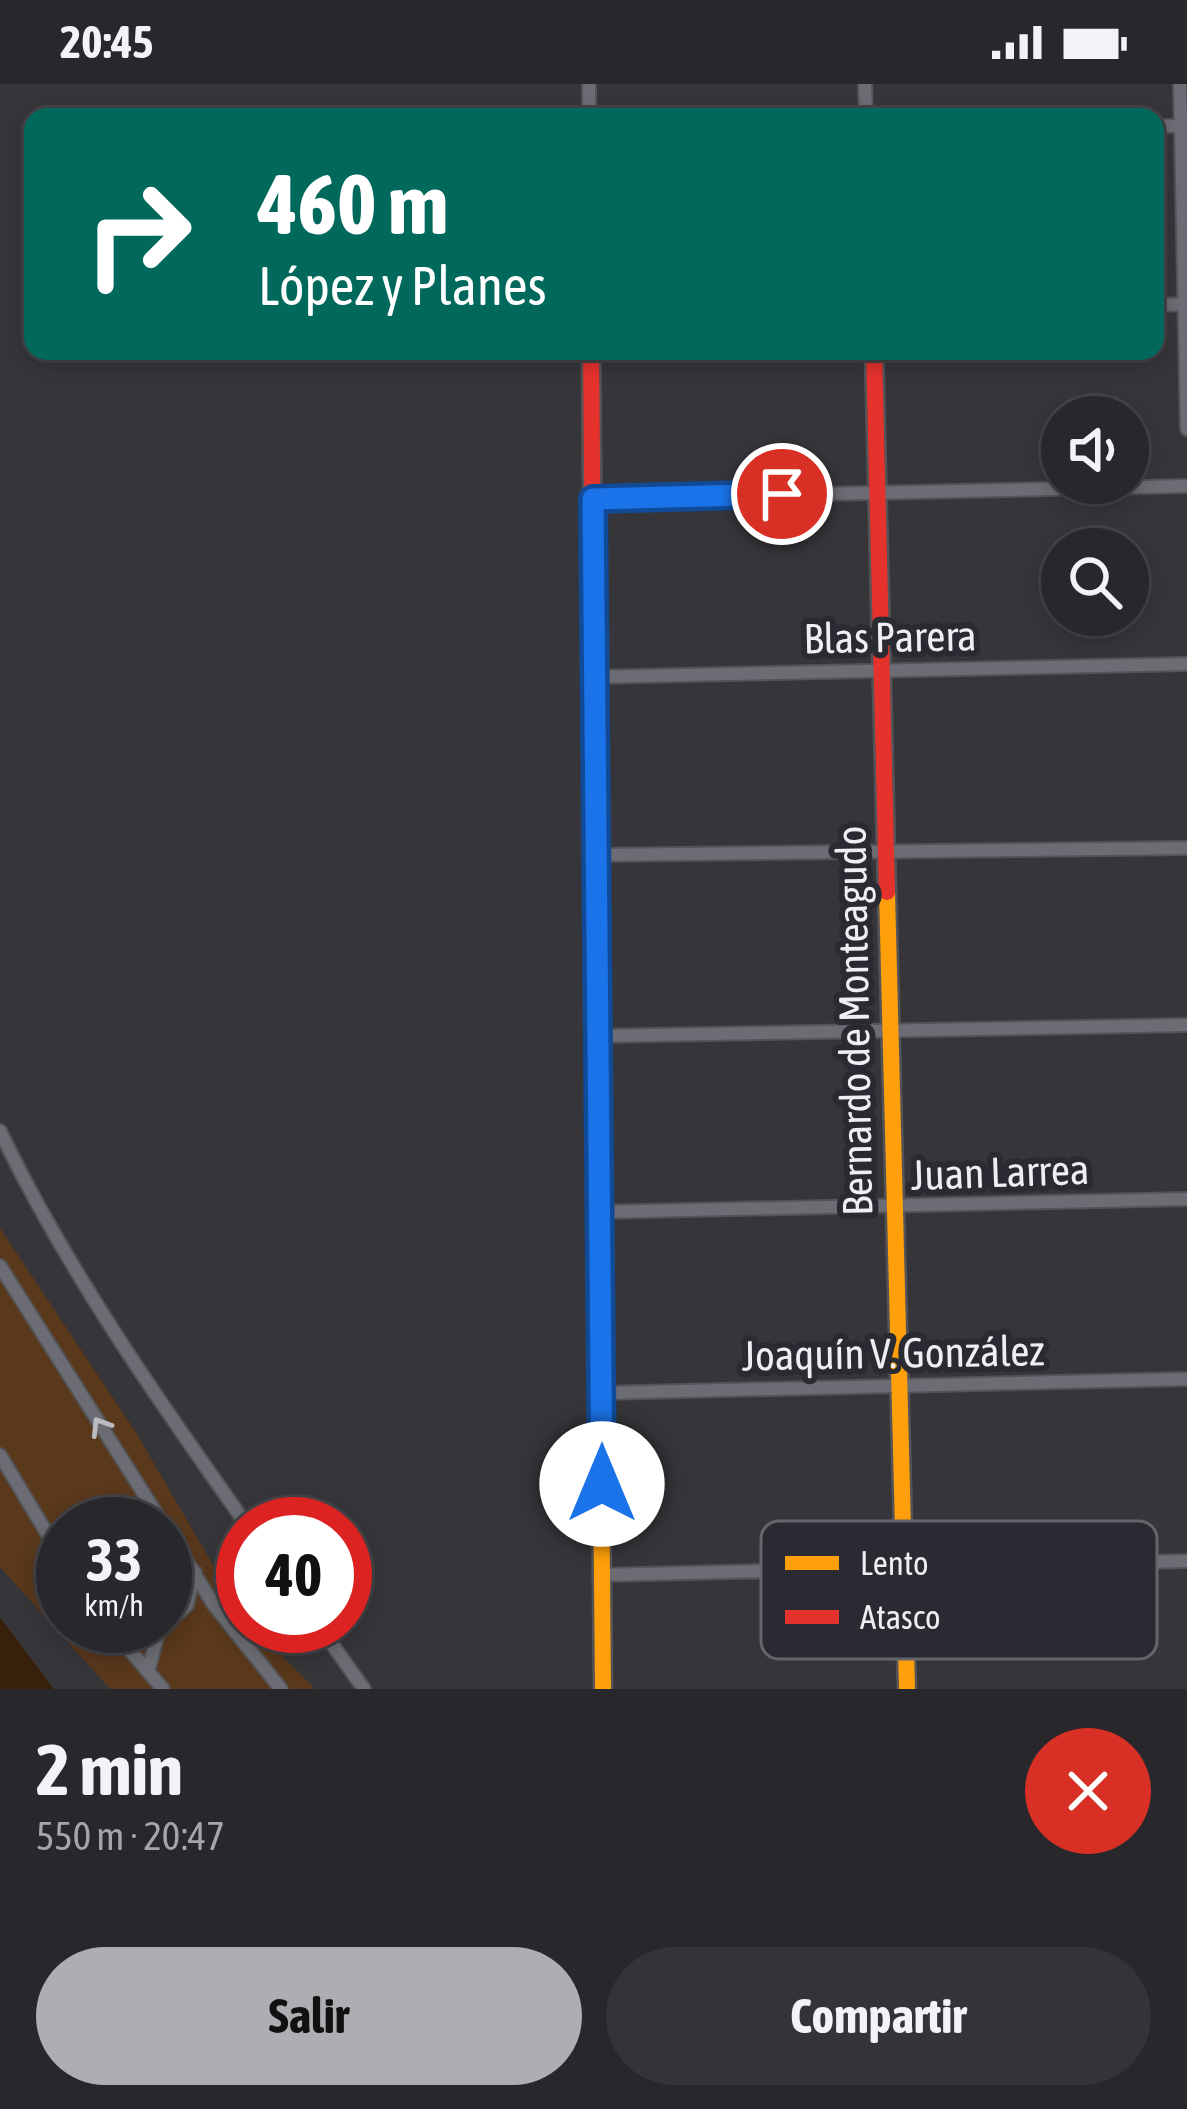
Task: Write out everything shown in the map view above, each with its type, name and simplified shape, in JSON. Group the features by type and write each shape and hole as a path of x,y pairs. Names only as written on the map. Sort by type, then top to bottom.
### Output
{"street":[{"path":"1180,84 1187,429"},
{"path":"591,360 603,1689"},
{"name":"Bernardo de Monteagudo","path":"874,360 901,1521"},
{"path":"593,499 1187,485"},
{"name":"Blas Parera","path":"594,677 1187,664"},
{"path":"596,855 1187,848"},
{"path":"598,1036 1187,1025"},
{"path":"0,1131 32,1197 124,1354 227,1497"},
{"name":"Juan Larrea","path":"599,1213 1187,1199"},
{"path":"0,1266 146,1497"},
{"name":"Joaquín V. González","path":"601,1393 1187,1379"},
{"path":"0,1456 36,1515"},
{"path":"1157,1562 1187,1561"},
{"path":"192,1567 214,1606 281,1689"},
{"path":"602,1575 761,1571"},
{"path":"192,1581 195,1572"},
{"path":"192,1610 214,1606"},
{"path":"132,1653 163,1689"},
{"path":"148,1672 154,1653"},
{"path":"338,1653 364,1689"},
{"name":"Bernardo de Monteagudo","path":"906,1659 907,1689"}],"shaded area":[{"path":"0,1228 173,1497 36,1497 36,1607 0,1567"},
{"path":"192,1529 216,1570 216,1653 280,1653 315,1689 110,1689 78,1653 192,1653"},
{"path":"0,1617 54,1689 0,1689"}],"traffic: slow":[{"path":"887,892 903,1521"},
{"path":"596,922 603,1689"},
{"path":"906,1659 907,1689"}],"traffic: jam":[{"path":"591,360 596,922"},
{"path":"874,360 887,892"}],"route":[{"path":"602,1484 593,499 782,494"}]}
